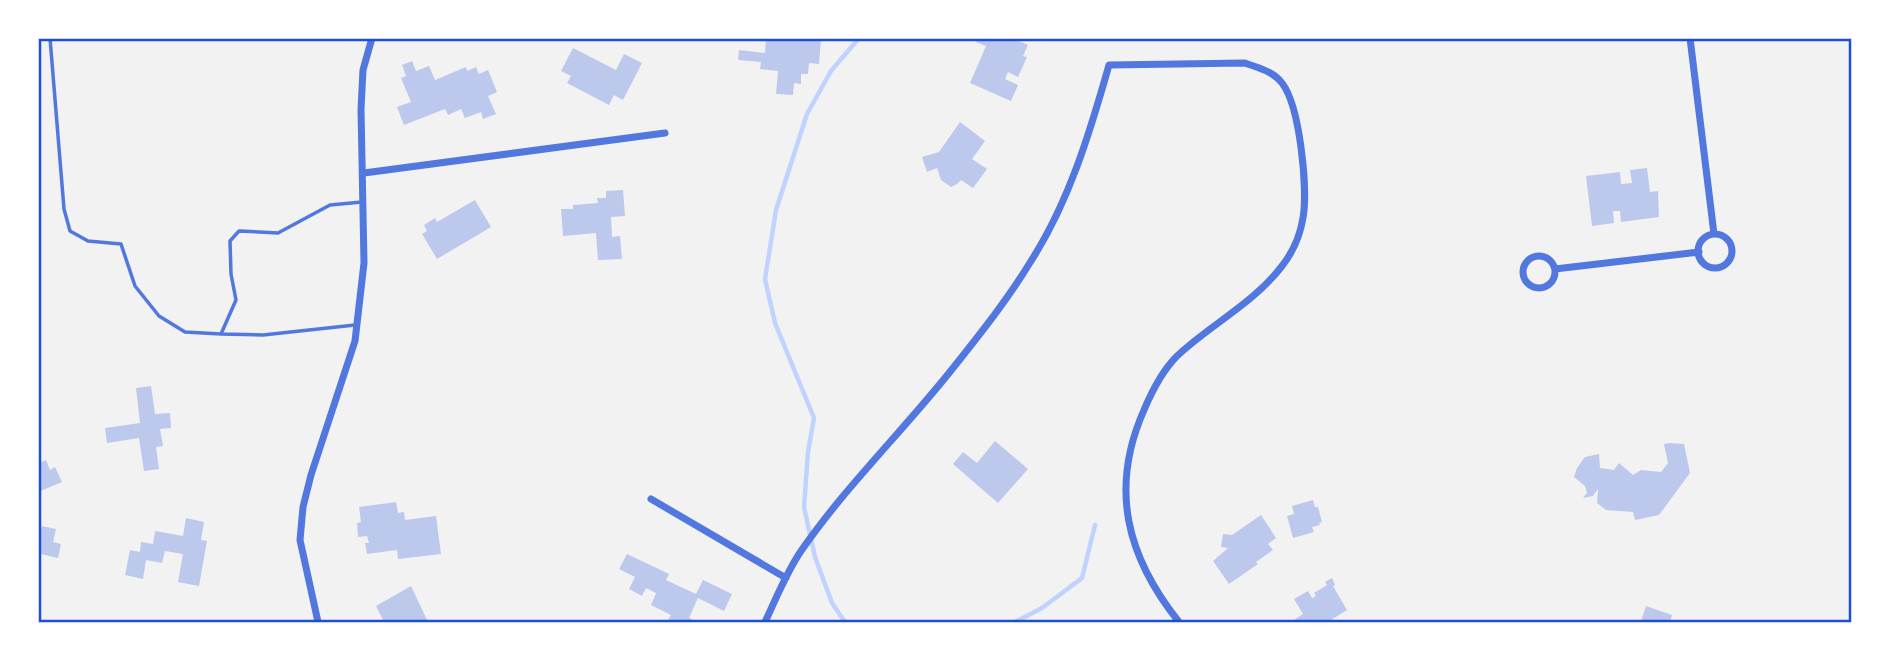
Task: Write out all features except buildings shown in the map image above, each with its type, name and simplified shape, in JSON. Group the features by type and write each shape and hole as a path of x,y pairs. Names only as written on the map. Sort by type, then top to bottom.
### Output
{"street":[{"path":"318,622 300,540 303,507 355,341 364,263 361,109 363,70 372,38"},
{"path":"1690,38 1713,234"},
{"path":"765,622 800,553 952,370 1033,260 1056,215 1089,135 1109,65 1245,63 1267,70 1282,82 1294,106 1304,215 1296,243 1284,264 1263,289 1203,333 1175,358 1153,389 1133,435 1126,476 1129,523 1144,572 1179,622"},
{"path":"364,173 665,132"},
{"path":"1713,234 1728,240 1732,251 1724,265 1713,267 1703,262 1699,252 1701,242 1713,234"},
{"path":"1555,270 1699,252"},
{"path":"1535,256 1550,260 1555,270 1553,280 1545,287 1530,286 1523,278 1525,262 1535,256"},
{"path":"650,499 786,578"}],"lane":[{"path":"50,38 64,209 70,231 88,241 121,244 135,286 159,316 186,332 221,334 262,335 357,324"},
{"path":"221,334 236,300 231,274 230,242 239,231 278,233 330,205 364,202"}],"waterway":[{"path":"845,622 832,603 815,557 804,507 808,452 814,418 775,323 765,279 776,210 807,114 831,71 859,38"},
{"path":"1015,622 1042,608 1082,578 1095,525"}]}
